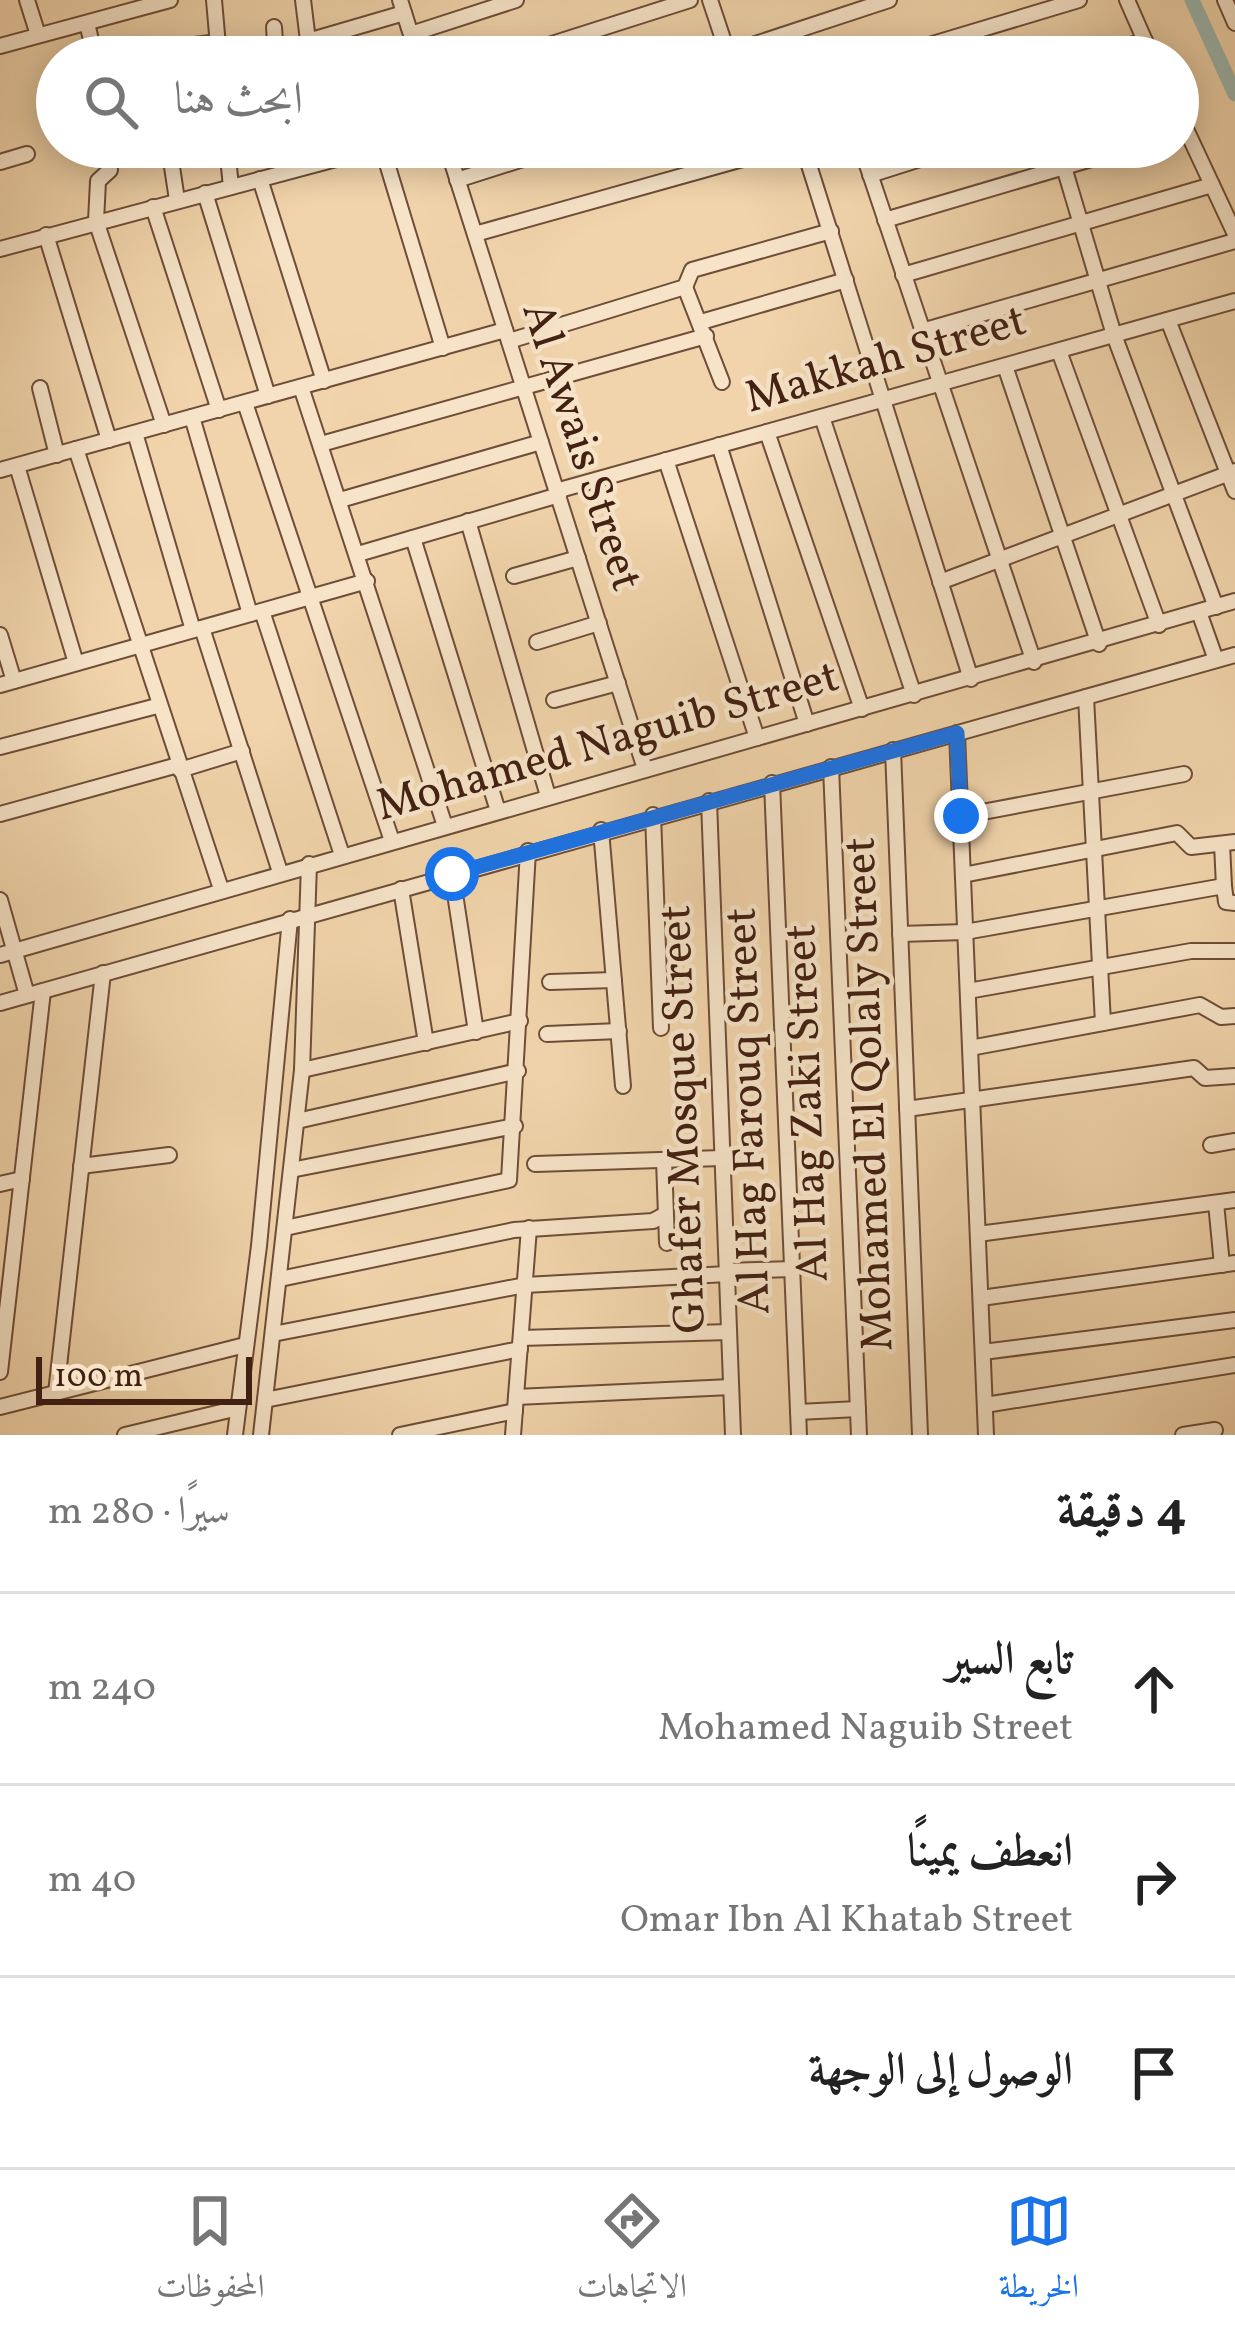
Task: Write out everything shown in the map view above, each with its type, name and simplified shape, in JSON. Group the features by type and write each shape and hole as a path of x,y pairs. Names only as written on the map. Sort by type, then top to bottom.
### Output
{"street":[{"path":"27,0 38,35"},
{"path":"93,0 94,36"},
{"path":"0,46 170,0"},
{"path":"214,0 217,36"},
{"path":"303,0 307,36"},
{"path":"337,36 402,6 411,34 516,0"},
{"path":"577,36 690,0"},
{"path":"711,0 722,36"},
{"path":"775,36 889,0"},
{"path":"959,36 1079,0"},
{"path":"1127,0 1143,36"},
{"path":"1229,1 1235,23"},
{"path":"274,27 275,36"},
{"path":"0,162 27,154"},
{"path":"922,331 1235,238 1199,162"},
{"path":"110,168 99,178 96,221 164,425"},
{"path":"172,168 177,200"},
{"path":"229,168 231,187"},
{"path":"0,249 287,168"},
{"path":"388,168 443,348"},
{"name":"Al Awais Street","path":"454,168 645,769"},
{"path":"458,180 495,168"},
{"path":"475,234 710,168"},
{"path":"810,168 971,679"},
{"path":"868,168 1034,662"},
{"path":"870,175 892,168"},
{"path":"885,220 1067,168"},
{"path":"1064,169 1114,335 1216,607"},
{"path":"260,178 324,381"},
{"path":"904,275 1212,185"},
{"path":"205,193 268,396"},
{"path":"153,207 219,410"},
{"path":"722,382 685,287 692,269 831,231"},
{"path":"46,235 109,440"},
{"path":"321,444 524,388 846,280"},
{"path":"0,470 685,287"},
{"name":"Makkah Street","path":"358,554 666,460 1235,302"},
{"path":"1168,320 1232,472 1235,490"},
{"path":"1059,351 1160,625"},
{"path":"1005,365 1099,644"},
{"path":"301,387 445,826"},
{"path":"40,388 57,455"},
{"path":"245,403 392,842"},
{"path":"822,416 914,695"},
{"path":"192,417 342,855"},
{"path":"766,432 862,709"},
{"path":"135,433 280,872"},
{"path":"340,500 541,442"},
{"path":"719,446 807,724"},
{"path":"76,449 221,890"},
{"path":"666,460 757,738"},
{"path":"17,466 76,663"},
{"path":"940,582 1232,472"},
{"path":"468,521 548,796"},
{"path":"413,538 498,811"},
{"path":"514,577 578,559"},
{"path":"0,634 7,683 368,581"},
{"name":"Mohamed Naguib Street","path":"7,953 309,863 1099,644 1235,601"},
{"path":"1199,612 1216,660"},
{"path":"537,642 599,623"},
{"name":"Mohamed Naguib Street","path":"0,1003 653,815 1235,655"},
{"path":"554,700 618,683"},
{"path":"1086,697 1103,1023"},
{"path":"0,747 158,706"},
{"path":"957,733 986,1435"},
{"name":"Mohamed El Qolaly Street","path":"893,750 920,1435"},
{"path":"0,814 242,751"},
{"name":"Al Hag Zaki Street","path":"831,767 859,1435"},
{"path":"961,816 1184,774"},
{"name":"Al Hag Farouq Street","path":"772,783 799,1435"},
{"name":"Ghafer Mosque Street","path":"709,801 733,1435"},
{"path":"653,815 662,1028"},
{"path":"602,830 623,1086"},
{"path":"963,875 1179,833 1191,848 1229,843 1224,886 1226,902 1235,903"},
{"path":"285,1228 509,1180 528,851"},
{"path":"261,1435 302,1070 311,913 309,863"},
{"path":"452,874 476,1032"},
{"path":"900,934 965,932 1224,886"},
{"path":"401,889 426,1043"},
{"path":"0,899 7,953 27,995"},
{"path":"235,1435 290,919"},
{"path":"968,991 1191,951 1235,951"},
{"path":"56,1393 103,973"},
{"path":"550,982 614,980"},
{"path":"0,1372 43,991"},
{"path":"970,1048 1200,1005 1221,1017 1235,1016"},
{"path":"302,1070 520,1021"},
{"path":"547,1034 619,1031"},
{"path":"907,1109 973,1104 1194,1068 1206,1078 1235,1076"},
{"path":"297,1121 518,1071"},
{"path":"291,1171 515,1126"},
{"path":"1211,1145 1235,1142"},
{"path":"81,1166 169,1155"},
{"path":"535,1163 722,1158"},
{"path":"664,1160 667,1243"},
{"path":"0,1184 22,1179"},
{"path":"978,1234 1235,1200"},
{"path":"981,1298 1229,1264 1216,1203"},
{"path":"280,1279 529,1228 653,1221 664,1216"},
{"path":"513,1435 529,1228"},
{"path":"273,1334 525,1285 792,1269"},
{"path":"983,1352 1235,1320"},
{"path":"265,1400 520,1344 729,1332"},
{"path":"0,1407 245,1345"},
{"path":"985,1405 1235,1365"},
{"path":"400,1435 515,1404 731,1387"},
{"path":"125,1435 238,1408"},
{"path":"798,1412 858,1409"},
{"path":"1183,1435 1215,1430"}],"waterway":[{"path":"1192,0 1235,94"}],"route":[{"path":"452,874 957,733 961,816"}]}
